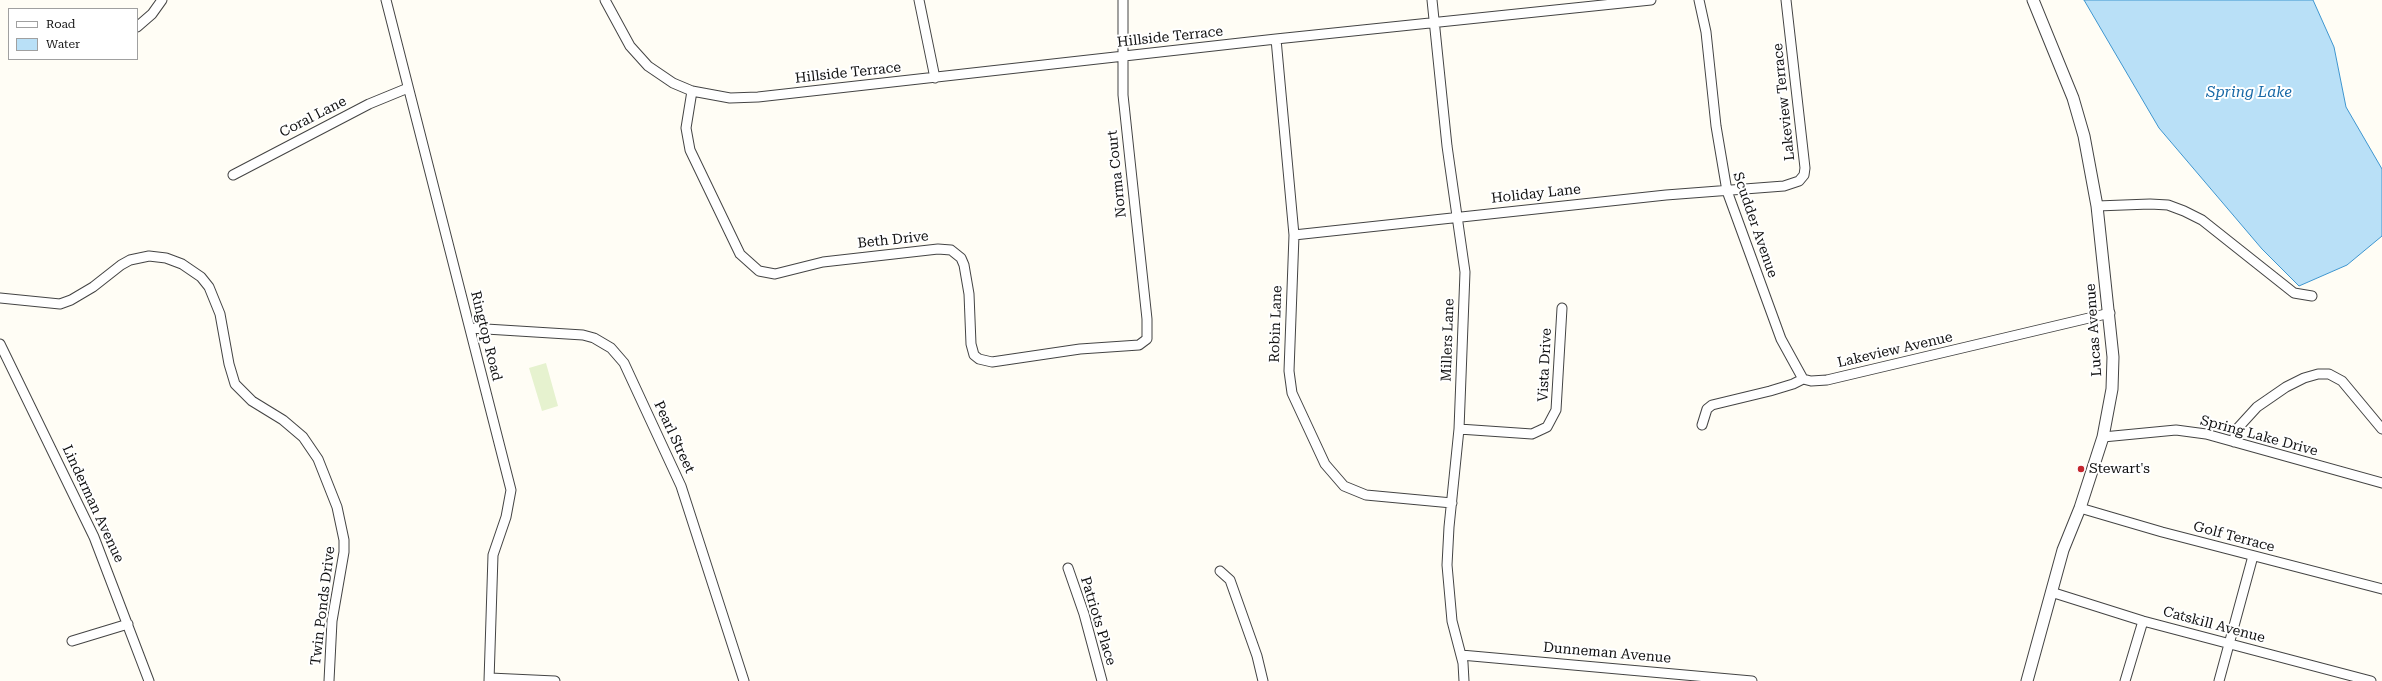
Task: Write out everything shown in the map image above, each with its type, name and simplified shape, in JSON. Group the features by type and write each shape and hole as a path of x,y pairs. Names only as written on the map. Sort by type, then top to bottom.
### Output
{"street":[{"path":"138,26 152,14 162,0"},
{"name":"Ringtop Road","path":"386,0 453,254 511,490 507,511 493,555 490,598 490,680"},
{"name":"Hillside Terrace","path":"605,0 639,57 672,83 692,91 730,98 758,97 1276,39 1435,24 1651,0"},
{"path":"919,0 935,78"},
{"name":"Norma Court","path":"1123,0 1123,95 1147,319 1147,339 1143,343"},
{"name":"Millers Lane","path":"1432,0 1447,146 1465,272 1459,429 1447,565 1452,621 1461,655 1464,681"},
{"name":"Scudder Avenue","path":"1699,0 1706,32 1716,126 1726,191 1781,339 1803,379"},
{"name":"Lakeview Terrace","path":"1782,186 1799,181 1804,175 1805,168 1786,0"},
{"name":"Lucas Avenue","path":"2027,681 2063,550 2080,508 2103,437 2112,389 2113,357 2110,313 2097,206 2084,136 2073,98 2033,0"},
{"name":"Robin Lane","path":"1276,39 1294,235 1289,371 1292,393 1325,464 1344,486 1359,493 1452,503"},
{"name":"Coral Lane","path":"233,175 369,104 408,88"},
{"name":"Beth Drive","path":"692,91 686,128 690,150 740,254 759,271 776,274 823,262 938,248 951,250 961,258 964,265 969,294 971,344 974,355 979,359 992,362 1143,343"},
{"name":"Holiday Lane","path":"1294,235 1456,216 1782,186"},
{"path":"2097,206 2150,204 2168,205 2184,210 2202,220 2294,293 2312,296"},
{"name":"Twin Ponds Drive","path":"0,298 60,304 71,300 93,287 121,265 130,260 149,256 166,258 182,264 201,277 209,287 220,314 229,364 235,384 252,401 283,420 303,437 318,459 337,507 344,540 344,552 332,621 329,681"},
{"name":"Vista Drive","path":"1459,429 1532,434 1547,427 1556,410 1562,308"},
{"name":"Lakeview Avenue","path":"1702,425 1706,409 1712,405 1770,392 1803,379 1811,381 1827,380 2110,313"},
{"name":"Pearl Street","path":"470,328 583,335 594,338 611,348 624,363 681,486 744,681"},
{"name":"Linderman Avenue","path":"0,344 94,537 149,681"},
{"path":"2234,442 2236,430 2256,408 2286,387 2304,378 2318,374 2329,374 2342,381 2382,429"},
{"name":"Spring Lake Drive","path":"2103,437 2176,430 2206,434 2382,483"},
{"name":"Golf Terrace","path":"2080,508 2254,556 2382,589"},
{"path":"2220,681 2254,556"},
{"name":"Patriots Place","path":"1068,568 1084,614 1102,681"},
{"path":"1220,571 1230,580 1257,656 1263,681"},
{"name":"Catskill Avenue","path":"2051,592 2143,621 2371,681"},
{"path":"2125,681 2143,621"},
{"path":"72,641 128,624"},
{"name":"Dunneman Avenue","path":"1461,655 1752,681"},
{"path":"490,680 555,681"}],"green space":[{"path":"546,363 558,406 542,411 529,368"}],"water":[{"name":"Spring Lake","path":"2084,0 2313,0 2334,47 2346,107 2382,169 2382,236 2347,265 2299,286 2262,249 2159,128"}],"place":[{"name":"Stewart's","path":"2081,469"}]}
